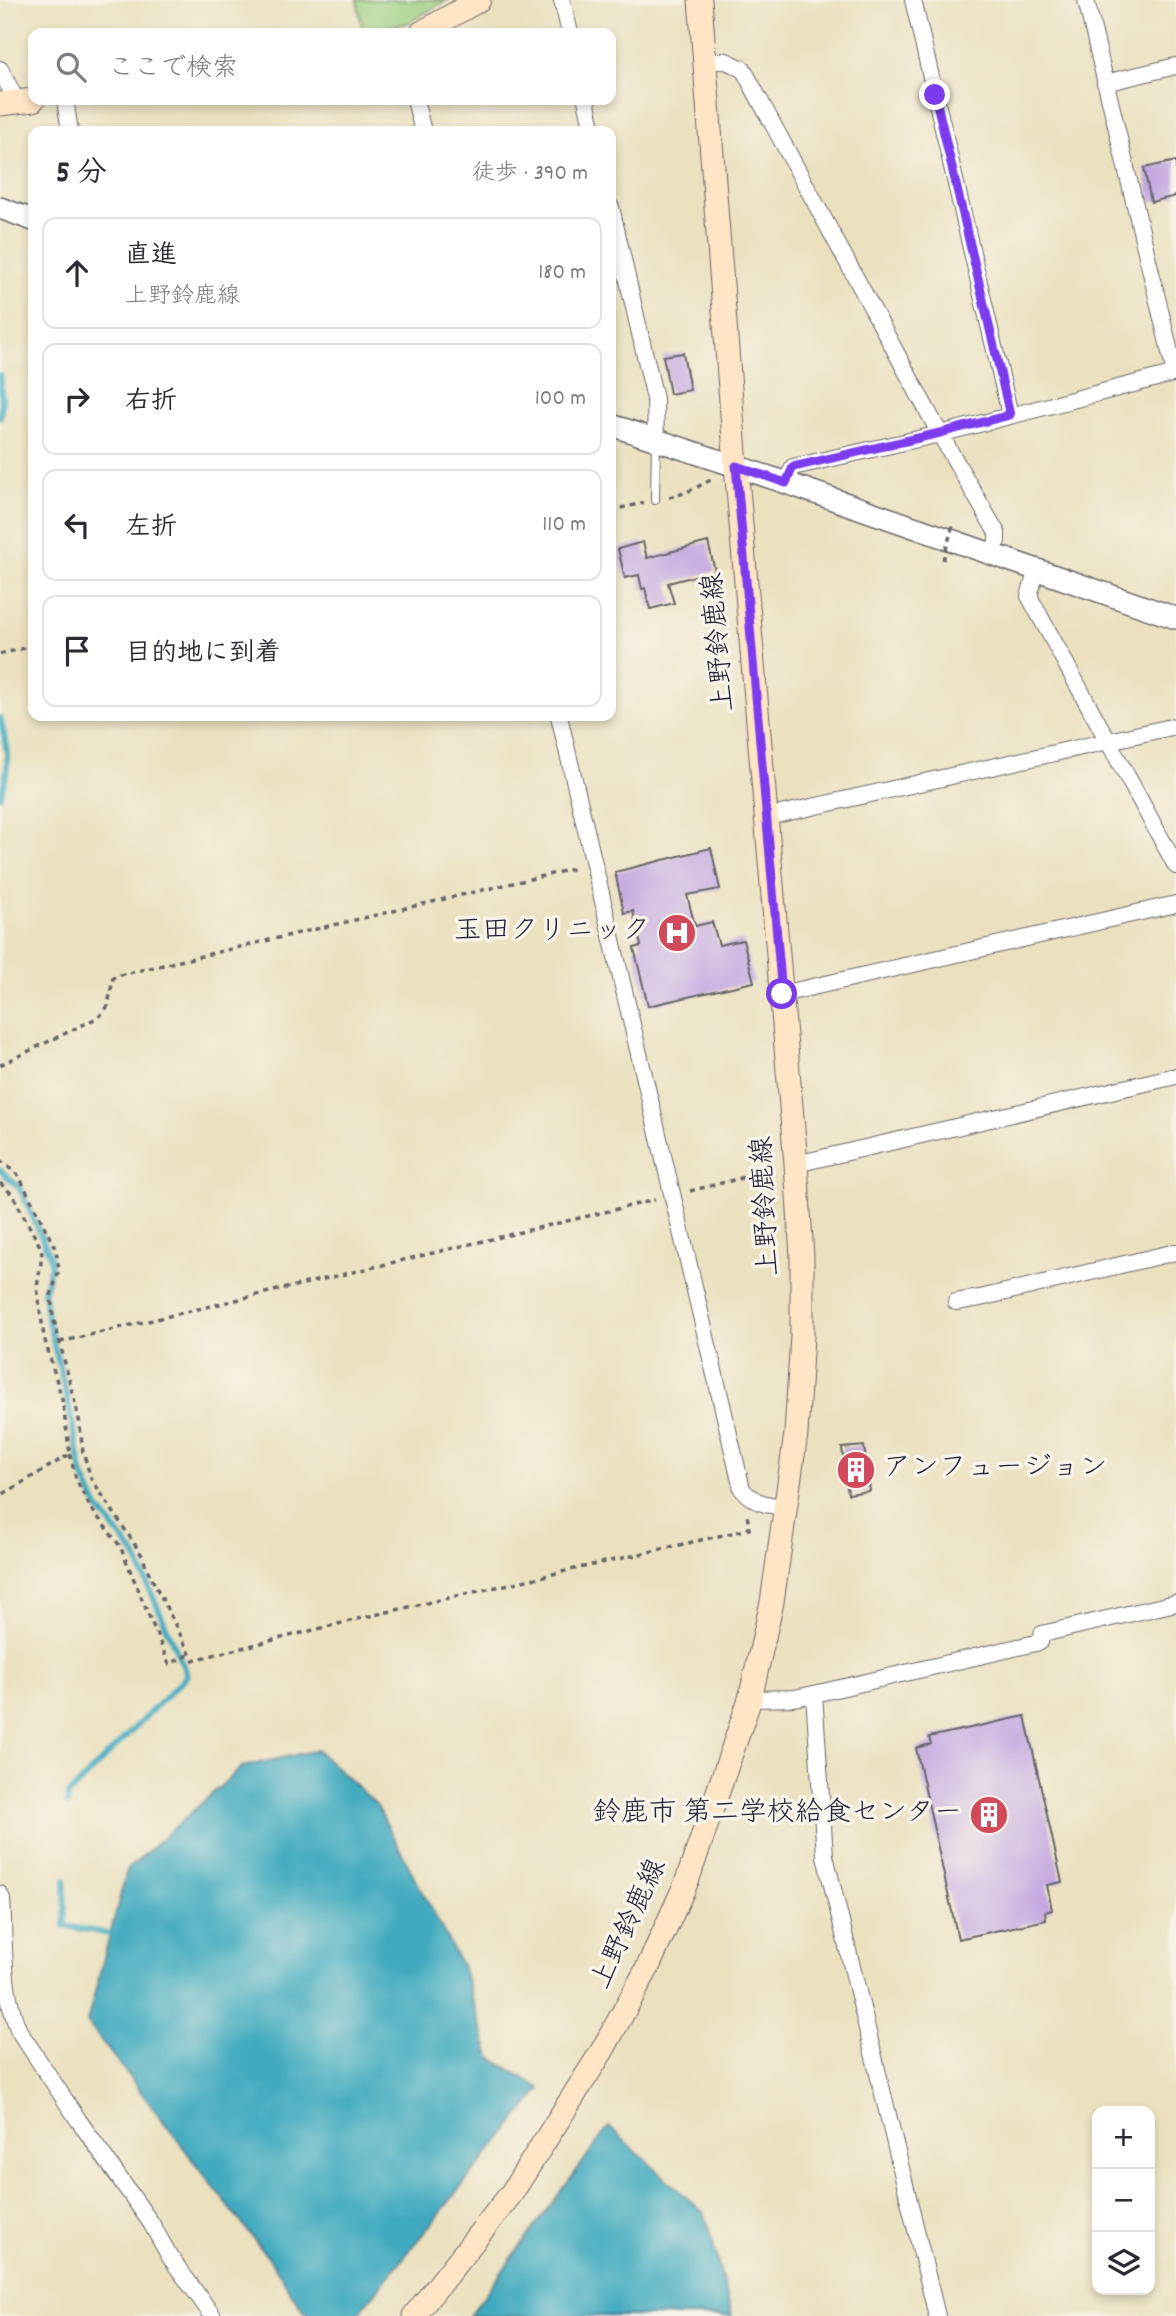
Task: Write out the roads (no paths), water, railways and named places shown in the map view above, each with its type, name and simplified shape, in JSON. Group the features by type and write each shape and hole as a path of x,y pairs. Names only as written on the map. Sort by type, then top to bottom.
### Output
{"main road":[{"path":"430,28 479,0"},
{"name":"上野鈴鹿線","path":"414,2316 511,2194 602,2051 648,1969 687,1881 750,1699 772,1602 796,1434 802,1336 802,1257 796,1164 736,466 701,0"}],"street":[{"path":"562,0 569,28"},
{"path":"913,0 1010,415"},
{"path":"786,483 793,467 940,433 1175,373 1086,0"},
{"path":"705,61 726,61 743,69 997,533 993,554"},
{"path":"1105,83 1176,66"},
{"path":"0,69 17,102"},
{"path":"66,105 69,126"},
{"path":"416,105 422,126"},
{"path":"587,105 592,126"},
{"path":"0,208 28,218"},
{"path":"616,229 655,400 656,440"},
{"path":"616,427 1176,618"},
{"path":"1037,569 1029,596 1176,866"},
{"path":"560,721 742,1489 752,1499 771,1506 787,1506"},
{"path":"766,817 1176,726"},
{"path":"782,994 1176,904"},
{"path":"796,1164 1176,1076"},
{"path":"956,1301 980,1298 1176,1252"},
{"path":"750,1699 794,1698 814,1694 1040,1642 1042,1634 1176,1603"},
{"path":"814,1694 825,1856 937,2316"},
{"path":"0,1894 7,1987 12,2015 19,2031 151,2223 170,2257 213,2316"}],"lane":[{"path":"655,500 656,440"}],"water":[{"path":"317,1750 376,1804 463,1969 490,2057 541,2089 356,2316 310,2316 302,2309 273,2264 87,2022 127,1870 242,1767"},
{"path":"609,2127 705,2214 732,2316 469,2316"}],"waterway":[{"path":"0,375 0,417"},
{"path":"0,718 7,757 6,776 0,796"},
{"path":"0,1170 19,1187 50,1256 51,1265 44,1292 46,1312 83,1476 98,1508 135,1555 187,1675 68,1795 67,1804"},
{"path":"65,1880 65,1926 110,1934"}],"place":[{"name":"玉田クリニック","path":"677,933"},
{"name":"アンフュージョン","path":"856,1470"},
{"name":"鈴鹿市 第二学校給食センター","path":"989,1815"}]}
